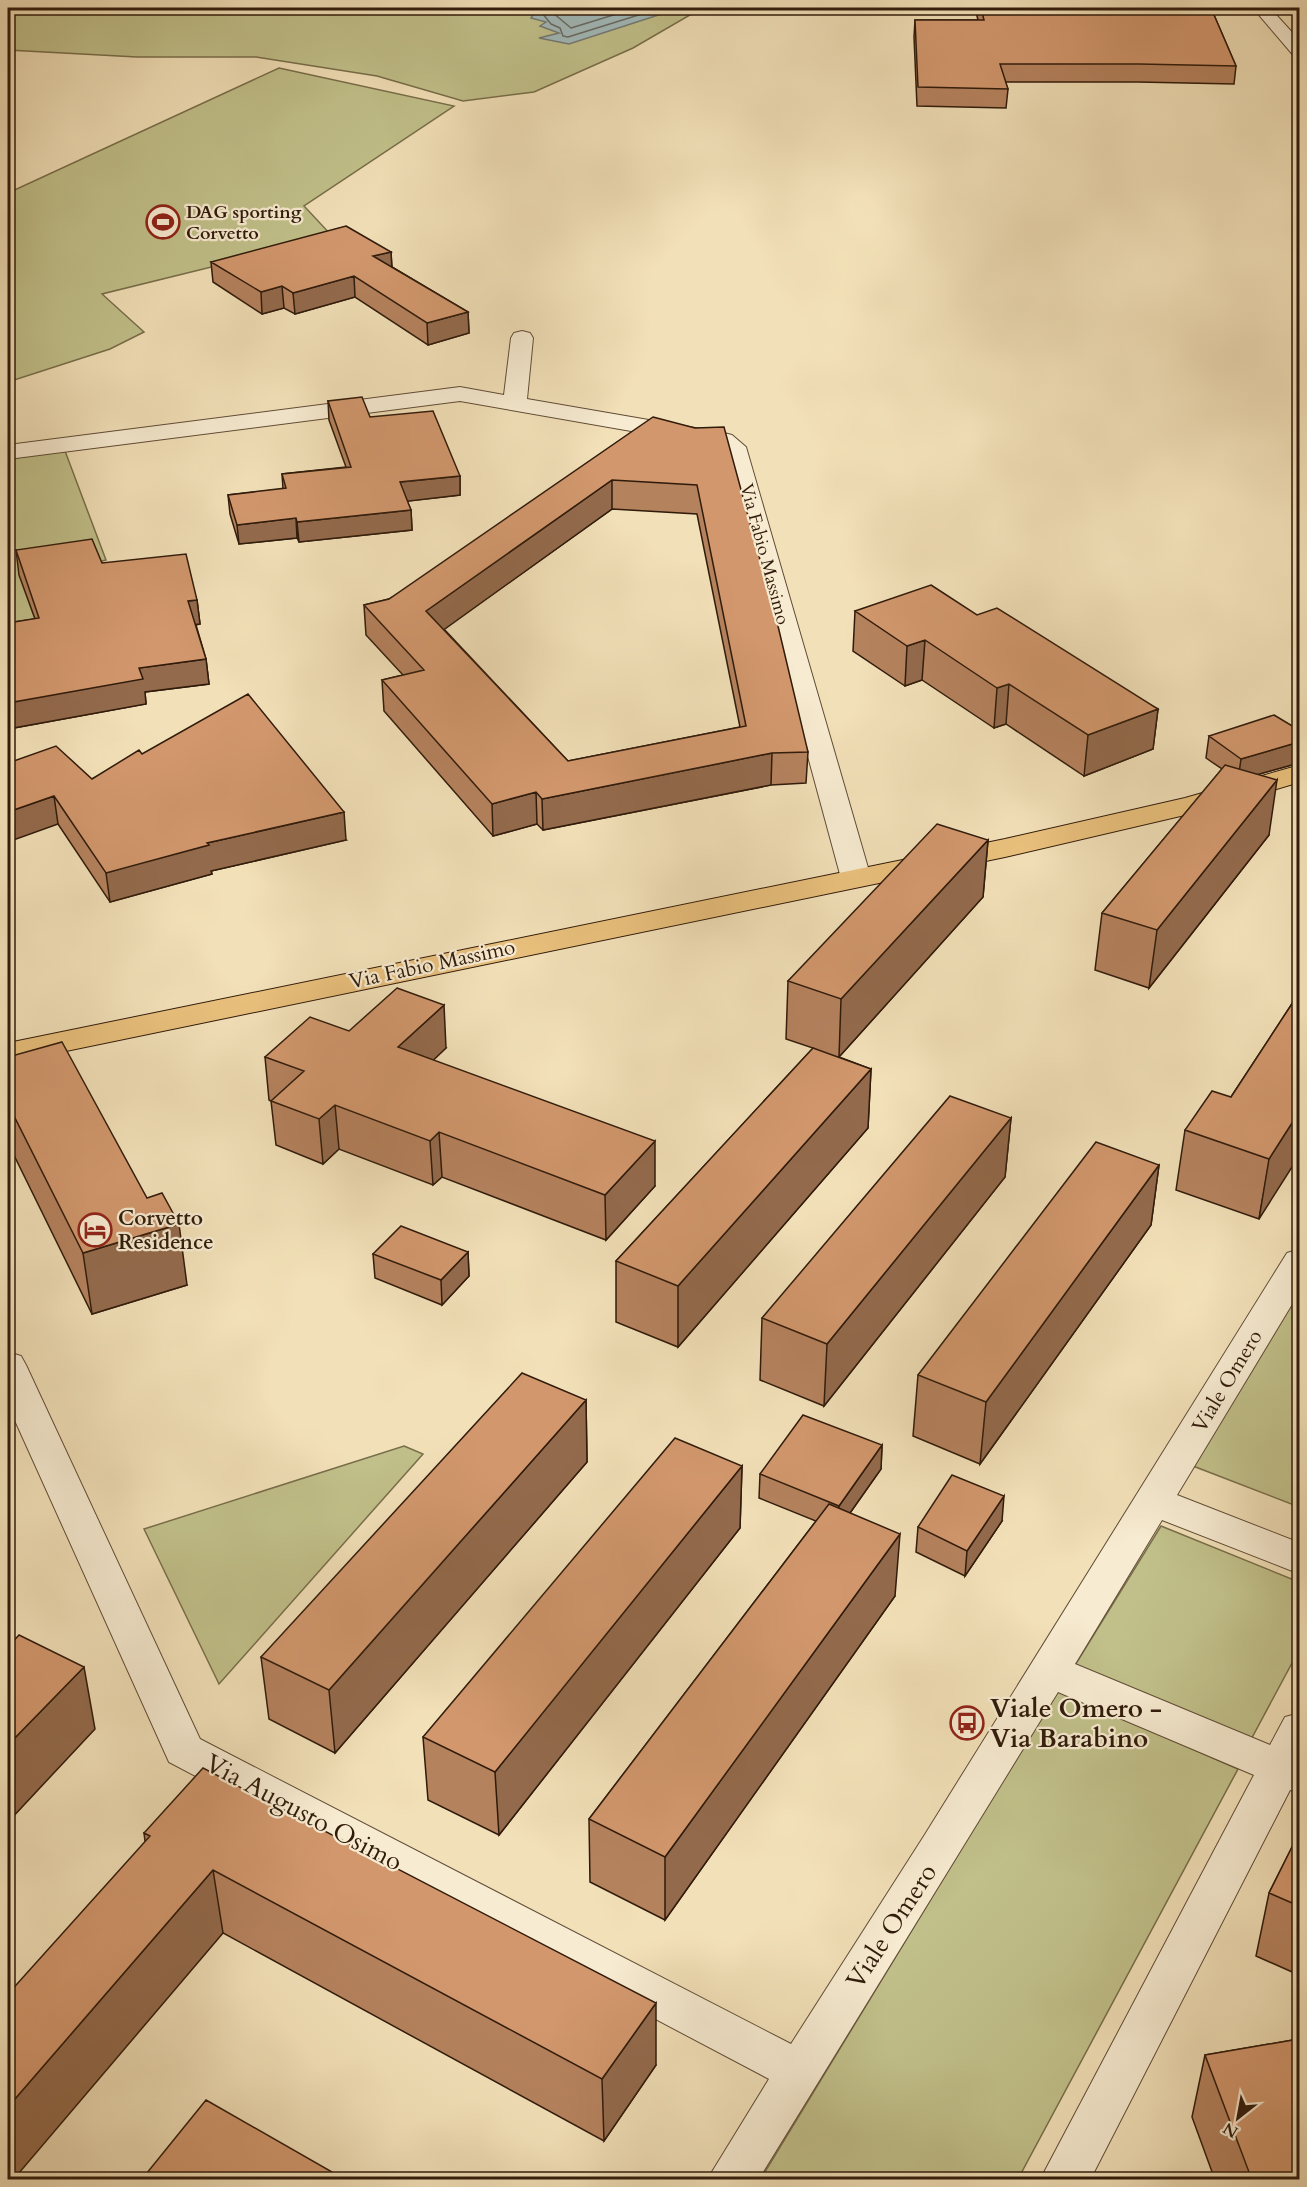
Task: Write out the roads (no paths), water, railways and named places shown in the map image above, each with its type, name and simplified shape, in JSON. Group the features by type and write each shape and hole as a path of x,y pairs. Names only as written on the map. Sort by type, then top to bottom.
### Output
{"main road":[{"name":"Via Fabio Massimo","path":"8,1053 1005,848 1192,805 1299,773"}],"street":[{"path":"1261,8 1299,52"},
{"path":"8,452 460,394 515,402 522,338"},
{"name":"Via Fabio Massimo","path":"515,402 709,436 724,440 734,447 856,878"},
{"name":"Viale Omero","path":"731,2180 1050,1671 1299,1261"},
{"name":"Via Augusto Osimo","path":"8,1365 184,1750 799,2071"},
{"path":"1154,1501 1299,1559"},
{"path":"1050,1671 1289,1772"},
{"path":"1064,2180 1289,1772 1299,1729"}],"water":[{"path":"521,8 680,8 569,44 539,38 559,33 540,26 546,22 531,18 535,12"}],"place":[{"name":"DAG sporting Corvetto","path":"163,222"},
{"name":"Corvetto Residence","path":"95,1230"},
{"name":"Viale Omero - Via Barabino","path":"967,1723"}]}
